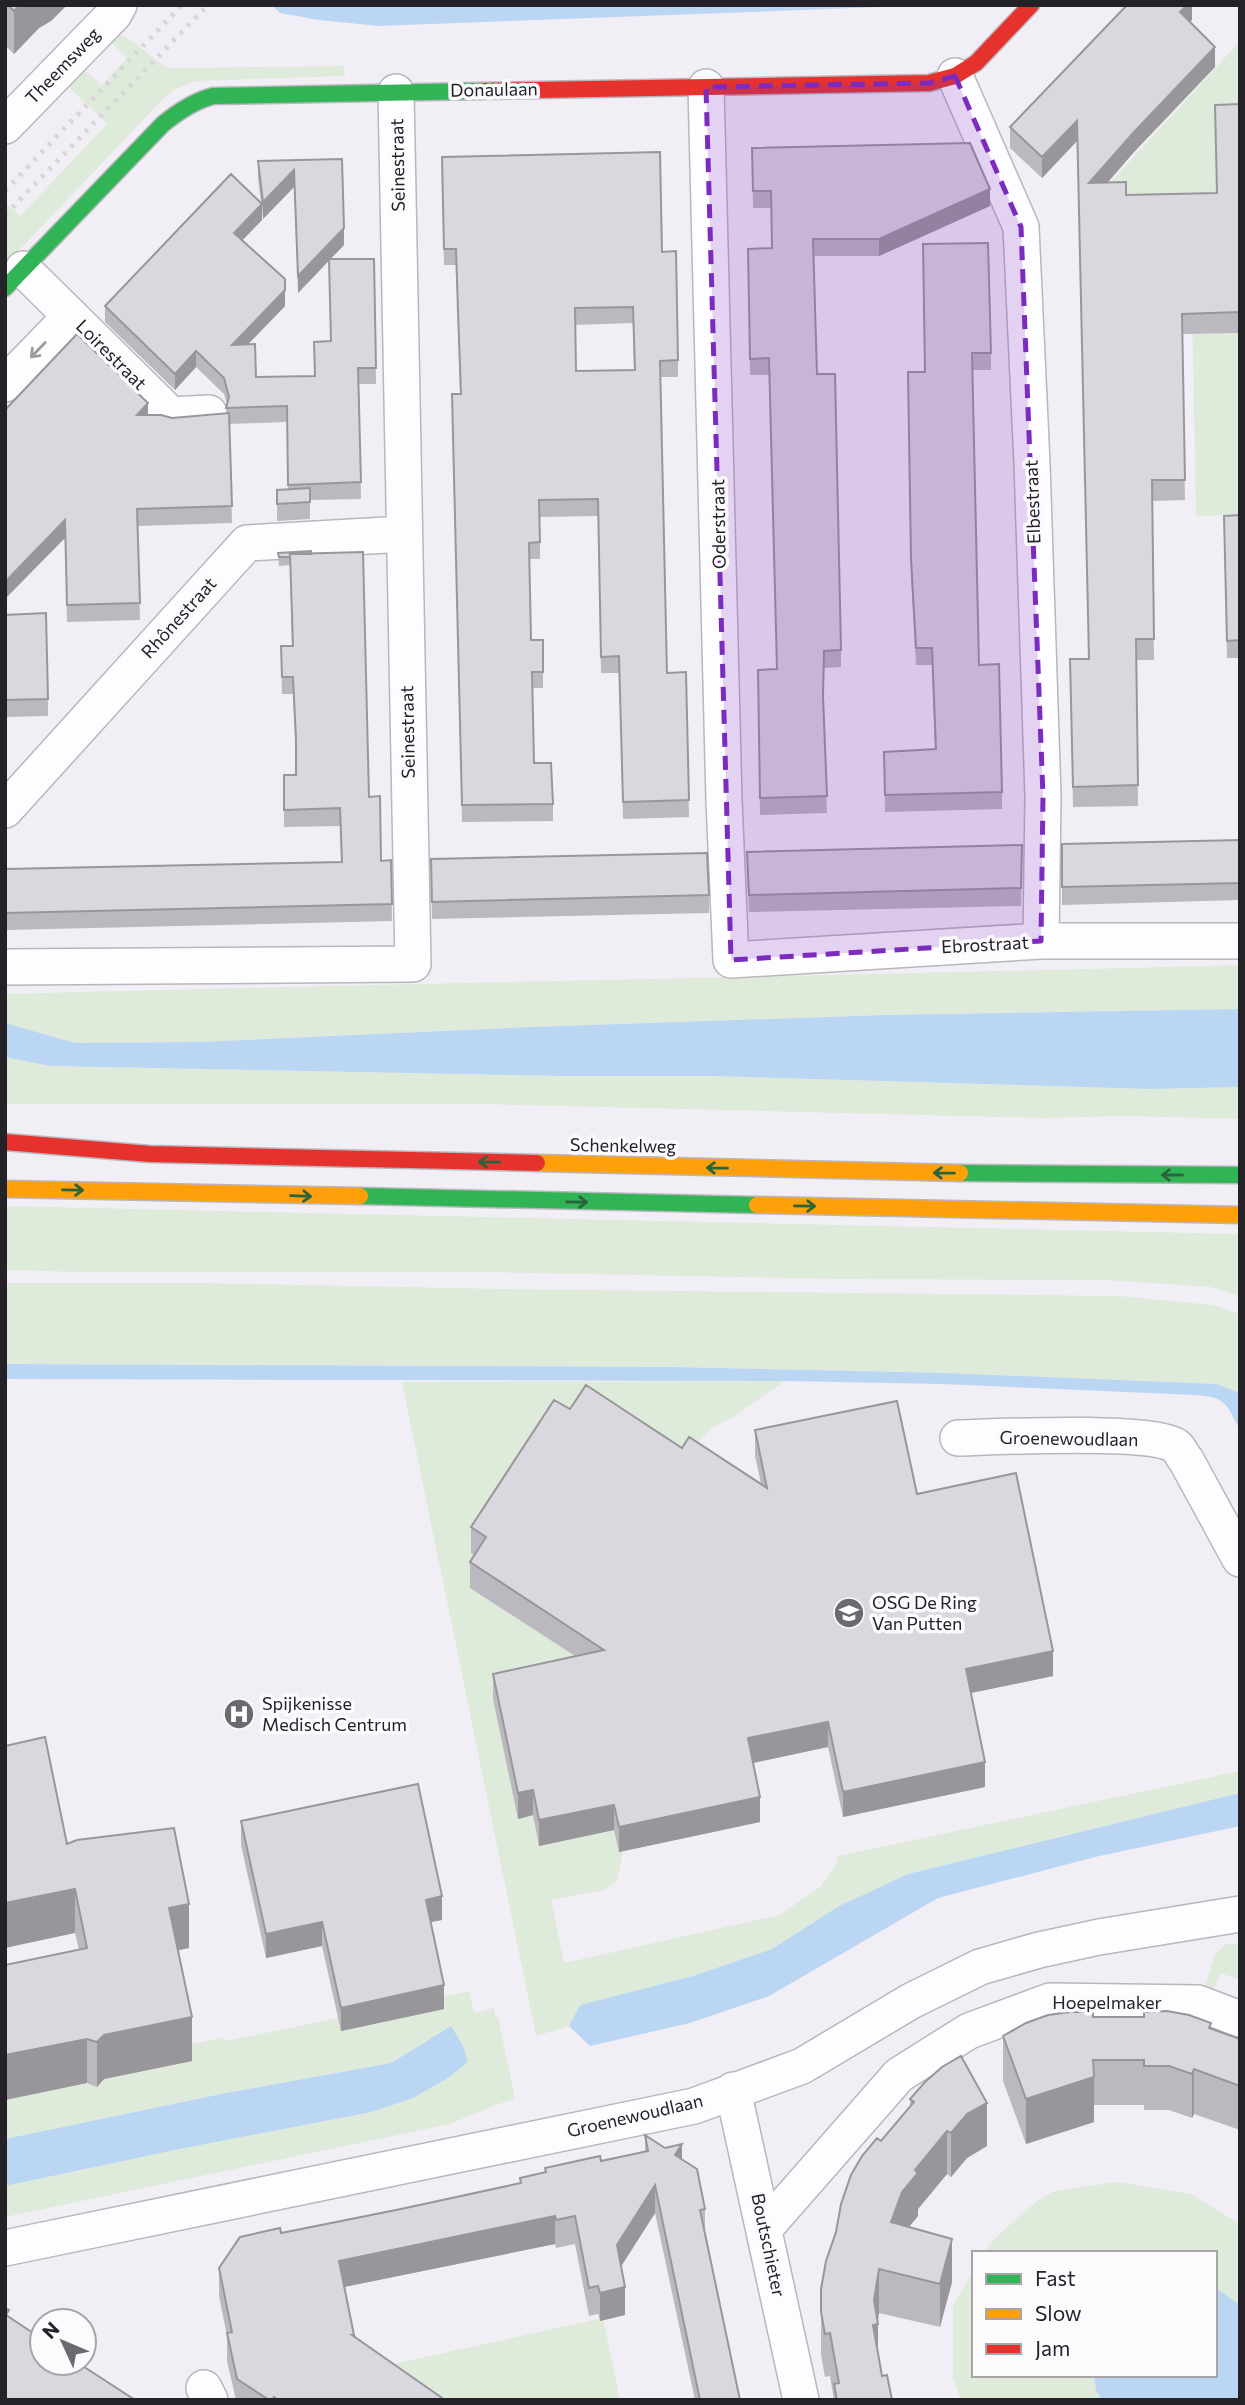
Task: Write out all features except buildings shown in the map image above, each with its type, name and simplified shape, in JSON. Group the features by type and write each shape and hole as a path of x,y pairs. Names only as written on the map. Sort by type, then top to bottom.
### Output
{"main road":[{"name":"Donaulaan","path":"14,279 163,124 184,106 197,100 213,96 929,83 955,76 976,63 1031,5"},
{"name":"Schenkelweg","path":"5,1142 150,1154 945,1173 1240,1175"},
{"path":"5,1189 1240,1215"}],"street":[{"name":"Theemsweg","path":"5,126 119,5"},
{"name":"Elbestraat","path":"955,76 1021,228 1042,768 1041,942"},
{"name":"Oderstraat","path":"706,87 730,960"},
{"name":"Seinestraat","path":"5,967 413,964 396,92"},
{"name":"Loirestraat","path":"14,279 71,316 171,415 209,413"},
{"path":"5,384 71,316"},
{"name":"Rhônestraat","path":"5,810 247,543 404,534"},
{"name":"Ebrostraat","path":"730,960 1041,942 1240,941"},
{"name":"Groenewoudlaan","path":"958,1438 1072,1435 1160,1441 1176,1447 1186,1460 1240,1559"},
{"name":"Groenewoudlaan","path":"5,2248 694,2106 802,2066 911,2001 981,1967 1039,1950 1099,1937 1240,1914"},
{"name":"Hoepelmaker","path":"765,2228 899,2075 969,2031 1050,2001 1198,2003 1240,2019"},
{"name":"Boutschieter","path":"733,2090 801,2400"}],"highlighted area":[{"path":"955,76 1021,227 1043,796 1041,941 731,960 706,87 929,83"}],"green space":[{"path":"115,35 135,43 170,68 344,66 345,76 196,81 176,89 165,97 5,265 5,202 20,216 107,124 67,85 83,69 102,85 127,58 110,41"},
{"path":"1240,41 1240,515 1196,516 1190,202 1095,199"},
{"path":"1240,965 1240,1009 885,1015 199,1042 75,1043 5,1023 5,994"},
{"path":"5,1057 50,1066 562,1076 714,1076 1150,1089 1240,1087 1240,1119 1126,1116 1043,1118 475,1104 5,1104"},
{"path":"5,1206 1240,1234 1240,1296 1210,1287 1106,1280 835,1279 487,1272 5,1270"},
{"path":"5,1283 200,1283 1119,1296 1213,1305 1240,1314 1240,1393 1217,1384 946,1373 672,1367 5,1364"},
{"path":"785,1381 733,1417 713,1427 693,1447 624,1683 591,1717 623,1853 617,1881 604,1890 551,1900 564,1963 780,1915 821,1886 836,1865 838,1856 1240,1771 1240,1793 908,1874 839,1906 772,1949 693,1976 580,2005 569,2026 536,2036 402,1382"},
{"path":"1226,1944 1240,1944 1240,1980 1220,1973 1213,1992 1204,1989 1215,1954"},
{"path":"469,1991 474,2013 494,2008 495,2016 498,2017 515,2099 450,2124 5,2217 5,2186 372,2112 413,2098 448,2078 427,2040 391,2063 226,2093 5,2139 5,2100 88,2083 101,2083 104,2079 191,2061 188,2045 224,2037 226,2041"},
{"path":"1118,2182 1191,2194 1240,2224 1240,2305 1217,2288 1217,2251 985,2251 1037,2202 1046,2195 1061,2190"},
{"path":"972,2273 972,2377 1094,2377 1096,2390 1102,2400 961,2400 953,2378 953,2306"},
{"path":"603,2318 620,2400 424,2400 375,2368"}],"water":[{"path":"272,5 889,5 379,26 280,13"},
{"path":"1240,1009 1240,1087 1150,1089 714,1076 562,1076 50,1066 5,1057 5,1023 75,1043 199,1042 885,1015"},
{"path":"5,1364 672,1367 946,1373 1217,1384 1240,1393 1240,1430 1232,1414 1220,1400 1195,1395 942,1384 785,1381 5,1379"},
{"path":"1240,1793 1240,1826 1095,1857 938,1898 769,1996 690,2023 590,2046 569,2026 580,2005 693,1976 772,1949 839,1906 908,1874"},
{"path":"451,2026 462,2044 468,2062 448,2078 413,2098 372,2112 5,2186 5,2139 226,2093 391,2063"},
{"path":"1217,2288 1240,2305 1240,2400 1102,2400 1096,2390 1094,2377 1217,2377"}],"railway":[{"path":"5,191 182,5"},
{"path":"5,215 208,5"}],"traffic: fast":[{"path":"5,288 163,124 199,101 213,96 481,91"},
{"path":"960,1173 1240,1175"},
{"path":"360,1196 757,1205"}],"traffic: slow":[{"path":"537,1163 960,1173"},
{"path":"5,1189 360,1196"},
{"path":"757,1205 1240,1215"}],"traffic: jam":[{"path":"481,91 929,83 955,76 976,63 1031,5"},
{"path":"5,1142 150,1154 537,1163"}],"place":[{"name":"OSG De Ring Van Putten","path":"849,1613"},
{"name":"Spijkenisse Medisch Centrum","path":"239,1714"}]}
